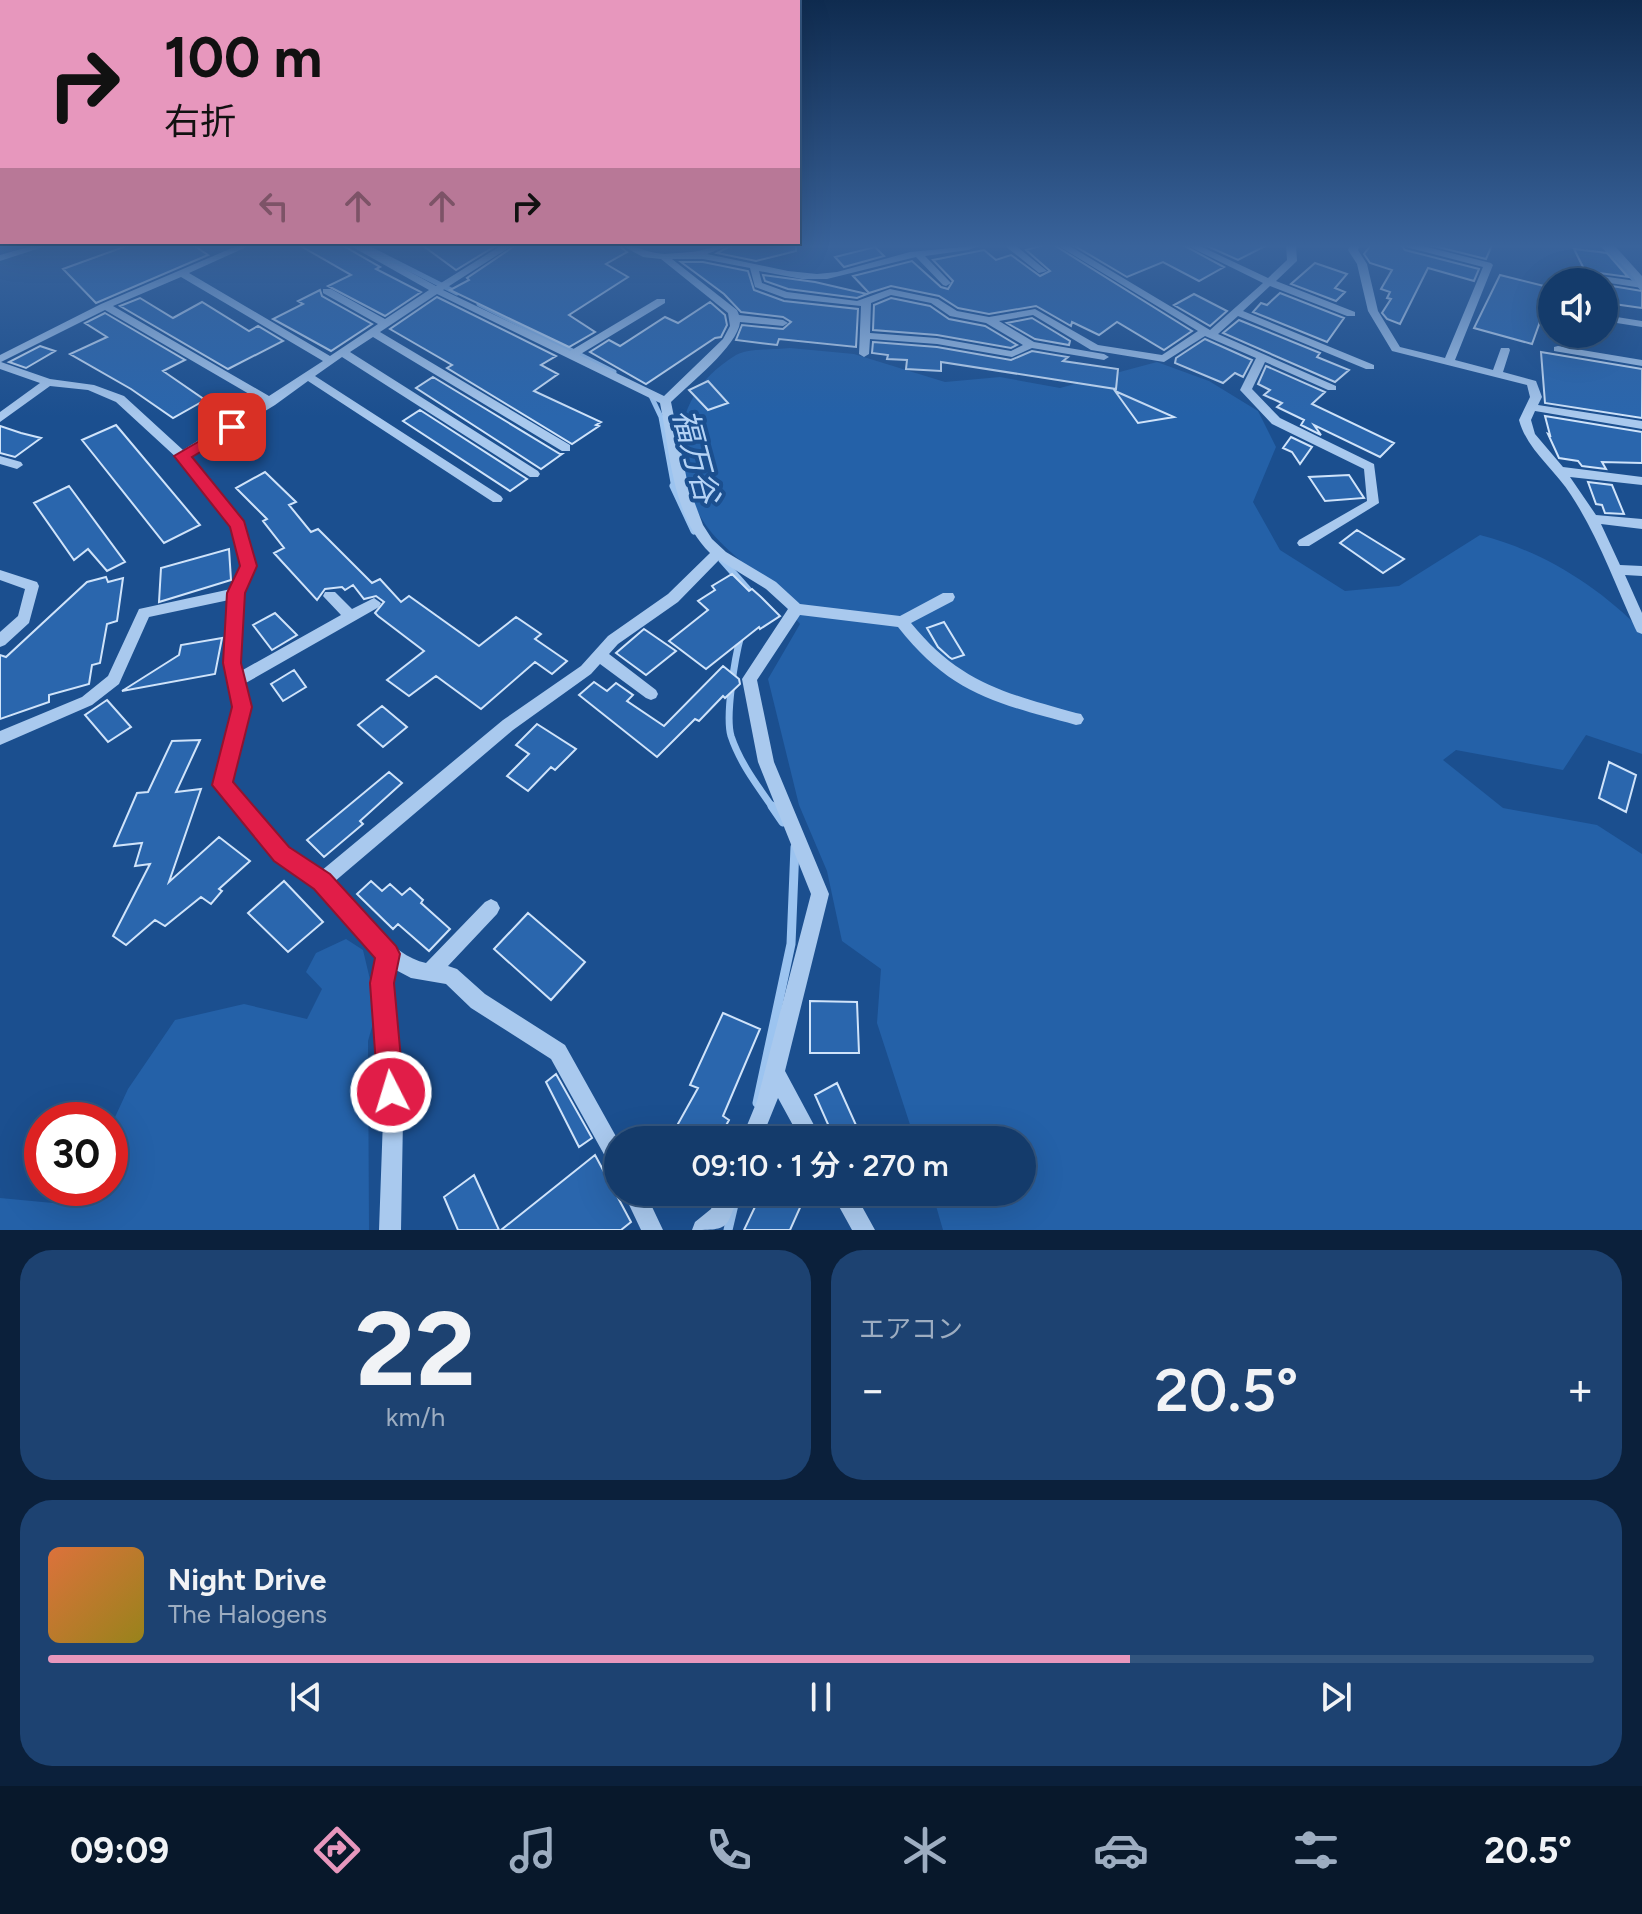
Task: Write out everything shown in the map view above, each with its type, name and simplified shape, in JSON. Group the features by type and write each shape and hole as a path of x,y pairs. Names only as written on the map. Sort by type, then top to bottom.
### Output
{"street":[{"path":"0,359 113,302"},
{"path":"231,302 331,361"},
{"path":"347,302 386,324"},
{"path":"182,456 271,402 416,302"},
{"path":"462,302 665,401"},
{"path":"571,355 659,302"},
{"path":"665,401 728,340 735,326 733,312 721,302"},
{"path":"864,354 866,302"},
{"path":"936,302 954,314 989,320 1035,312 1095,348 1164,359 1208,333 1247,302"},
{"path":"1157,302 1208,333 1332,388"},
{"path":"1321,302 1351,314"},
{"path":"1371,302 1396,349 1532,383 1536,397 1525,420 1529,435 1592,519 1640,625"},
{"path":"1449,361 1473,302"},
{"path":"105,306 271,402"},
{"path":"1237,312 1370,367"},
{"path":"734,318 783,323"},
{"path":"989,320 1031,345 1120,360"},
{"path":"1618,320 1642,324"},
{"path":"374,333 566,448"},
{"path":"865,336 937,341 1012,354 1031,345"},
{"path":"1558,349 1642,363"},
{"path":"1497,374 1505,350"},
{"path":"343,353 534,474"},
{"path":"1262,357 1246,390 1276,421 1370,467 1373,503 1304,543"},
{"path":"0,365 48,382 90,387 120,399 182,456 238,526 248,566 236,593 232,663 242,707 222,785 281,854 322,881 388,954 411,969 450,976 478,1001 558,1052 604,1135"},
{"path":"308,376 497,499"},
{"path":"0,418 48,382"},
{"path":"665,401 693,519 706,541 718,553 784,592 796,609 902,622 948,597"},
{"path":"1531,407 1642,425"},
{"path":"0,460 17,465"},
{"path":"1559,471 1642,481"},
{"path":"1592,519 1642,524"},
{"path":"322,881 508,725 565,687 613,640 673,598 718,553"},
{"path":"1615,570 1642,571"},
{"path":"0,575 32,586 24,619 0,641"},
{"path":"0,738 87,701 114,680 144,613 236,593"},
{"path":"330,596 351,616"},
{"path":"236,681 374,603"},
{"path":"757,1126 767,1101 820,894 766,762 749,679 796,609"},
{"path":"902,622 923,651 961,680 986,694 1076,719"},
{"path":"599,655 651,694"},
{"path":"430,972 491,908"},
{"path":"388,954 382,983 393,1119 390,1230"},
{"path":"774,1071 804,1126"},
{"path":"641,1206 652,1230"},
{"path":"703,1230 719,1217 723,1206"},
{"path":"850,1206 864,1230"}],"shaded area":[{"path":"790,348 854,354 945,382 1000,377 1060,388 1157,362 1209,381 1258,411 1276,447 1253,502 1280,550 1345,591 1399,586 1480,535 1547,560 1625,614 1642,631 1642,754 1586,735 1563,770 1456,750 1443,760 1503,808 1597,825 1642,854 1642,1230 943,1230 936,1206 1036,1206 1036,1126 910,1126 877,1023 881,969 842,941 827,871 799,805 768,679 800,624 765,583 706,525 690,493 683,470 682,426 700,387 715,370 736,355 754,350"},
{"path":"346,939 363,950 377,1009 368,1041 369,1230 0,1230 0,1198 24,1200 24,1206 128,1206 128,1102 122,1102 175,1020 244,1004 307,1019 322,989 306,972 316,953"}],"building":[{"path":"147,302 173,318 203,302 249,331 258,326 283,341 228,369 120,306"},
{"path":"300,302 333,302 372,324 331,351 273,319 303,304"},
{"path":"359,302 405,302 385,316"},
{"path":"429,302 448,302 556,356 541,365 558,374 534,391 601,422 572,444 447,368 452,365 390,329"},
{"path":"476,302 589,302 569,315 595,332 569,347"},
{"path":"710,302 725,315 727,325 721,337 646,384 590,352 609,340 620,346 665,317 678,323"},
{"path":"732,302 797,302 858,309 856,347 779,339 777,345 736,340 742,325 783,329 791,322 783,317 741,312"},
{"path":"912,302 930,306 949,319 985,326 1017,345 1011,348 937,335 873,330 874,305"},
{"path":"949,302 1146,302 1192,331 1164,350 1117,322 1099,335 1072,322 1071,326 1036,306 989,314 958,308"},
{"path":"1210,302 1227,311 1210,326 1174,305"},
{"path":"1304,302 1344,318 1327,342 1253,312 1261,303"},
{"path":"1389,302 1411,302 1400,324 1387,319 1382,313"},
{"path":"1487,302 1538,302 1538,327 1532,344 1474,328"},
{"path":"1618,302 1642,302 1642,308 1618,305"},
{"path":"105,313 185,360 163,371 205,400 173,418 131,389 70,354 107,337 85,323"},
{"path":"1032,318 1070,341 1069,345 1035,339 1007,323"},
{"path":"1239,320 1320,353 1317,357 1349,370 1335,382 1223,333"},
{"path":"1205,339 1252,360 1243,377 1235,373 1223,383 1175,363 1176,358"},
{"path":"873,342 937,347 1011,360 1032,351 1068,357 1063,361 1118,369 1116,389 941,362 941,371 906,369 907,360 887,359 888,355 872,353"},
{"path":"40,346 55,351 26,368 9,362"},
{"path":"1541,352 1642,369 1642,418 1545,403"},
{"path":"1266,366 1325,392 1312,404 1394,443 1380,457 1314,425 1321,435 1301,425 1304,420 1277,407 1282,403 1264,395 1270,390 1258,384"},
{"path":"433,377 562,454 541,469 416,388"},
{"path":"708,381 728,403 708,410 689,390"},
{"path":"1115,391 1174,417 1138,423"},
{"path":"420,410 527,479 510,491 403,421"},
{"path":"1545,416 1642,432 1642,463 1602,462 1606,469 1582,466 1578,461 1559,458 1548,434"},
{"path":"116,425 200,525 164,543 82,440"},
{"path":"0,426 41,438 15,457 0,453"},
{"path":"1291,437 1312,447 1300,464 1292,452 1283,448"},
{"path":"265,472 296,502 289,505 311,532 318,529 372,583 380,579 401,602 409,596 479,646 516,617 541,634 535,639 567,661 552,674 535,662 481,709 436,676 409,696 387,680 424,651 375,613 384,602 376,596 364,599 353,585 345,590 342,587 325,589 317,600 274,553 284,548 263,521 267,519 236,488"},
{"path":"1349,475 1364,498 1325,501 1309,477"},
{"path":"1588,482 1612,485 1624,514 1605,513 1602,505 1596,504"},
{"path":"69,486 125,562 107,571 88,549 74,560 34,503"},
{"path":"1357,530 1404,559 1383,573 1340,543"},
{"path":"229,549 231,580 159,602 161,568"},
{"path":"732,574 780,616 759,627 706,669 669,641 708,610 698,601 715,590 712,586"},
{"path":"106,577 108,582 123,578 117,621 107,624 100,663 92,665 89,684 49,695 49,702 0,719 0,655 6,657 87,582"},
{"path":"275,613 297,635 272,650 253,625"},
{"path":"944,622 964,655 952,659 938,647 927,628"},
{"path":"644,629 676,651 646,675 616,653"},
{"path":"222,638 215,674 122,691 179,655 181,645"},
{"path":"723,666 739,679 740,684 725,698 723,696 699,721 695,719 657,757 579,695 594,682 607,691 616,683 633,695 627,701 664,726"},
{"path":"294,670 306,687 283,701 271,684"},
{"path":"107,700 131,727 108,742 85,715"},
{"path":"382,706 407,727 383,747 358,725"},
{"path":"537,724 576,749 555,770 551,767 528,791 507,776 529,754 516,745"},
{"path":"200,740 176,792 201,789 169,882 219,837 250,861 219,889 222,891 211,904 201,897 165,926 155,920 126,945 113,936 150,864 135,866 142,843 114,846 137,793 148,792 172,741"},
{"path":"1609,762 1636,775 1626,812 1599,798"},
{"path":"389,772 402,783 360,821 363,824 324,857 307,840"},
{"path":"284,881 323,922 288,952 248,913"},
{"path":"371,881 382,891 390,884 402,895 410,888 423,900 421,903 450,929 429,951 398,924 393,929 357,894"},
{"path":"528,913 585,962 551,1000 494,949"},
{"path":"810,1001 857,1002 859,1053 810,1053"},
{"path":"723,1013 760,1029 723,1116 729,1120 726,1126 677,1126 698,1088 690,1085"},
{"path":"556,1074 592,1138 579,1147 546,1082"},
{"path":"837,1083 856,1126 829,1126 815,1095"},
{"path":"595,1155 604,1172 604,1206 622,1206 631,1222 621,1230 501,1230"},
{"path":"474,1175 499,1230 458,1230 444,1197"},
{"path":"755,1206 801,1206 790,1230 744,1230"}],"waterway":[{"name":"福万谷","path":"479,304 614,372"},
{"name":"福万谷","path":"651,396 661,417 674,488"},
{"name":"福万谷","path":"673,486 694,531"},
{"name":"福万谷","path":"722,560 753,595"},
{"name":"福万谷","path":"741,635 729,727 744,765 773,808"},
{"name":"福万谷","path":"772,806 783,822"},
{"name":"福万谷","path":"757,1103 791,944 795,847"},
{"name":"福万谷","path":"728,1230 734,1206"}],"route":[{"path":"232,427 182,456 238,526 248,566 236,593 232,663 242,707 222,785 281,854 322,881 388,954 382,983 391,1092"}]}
